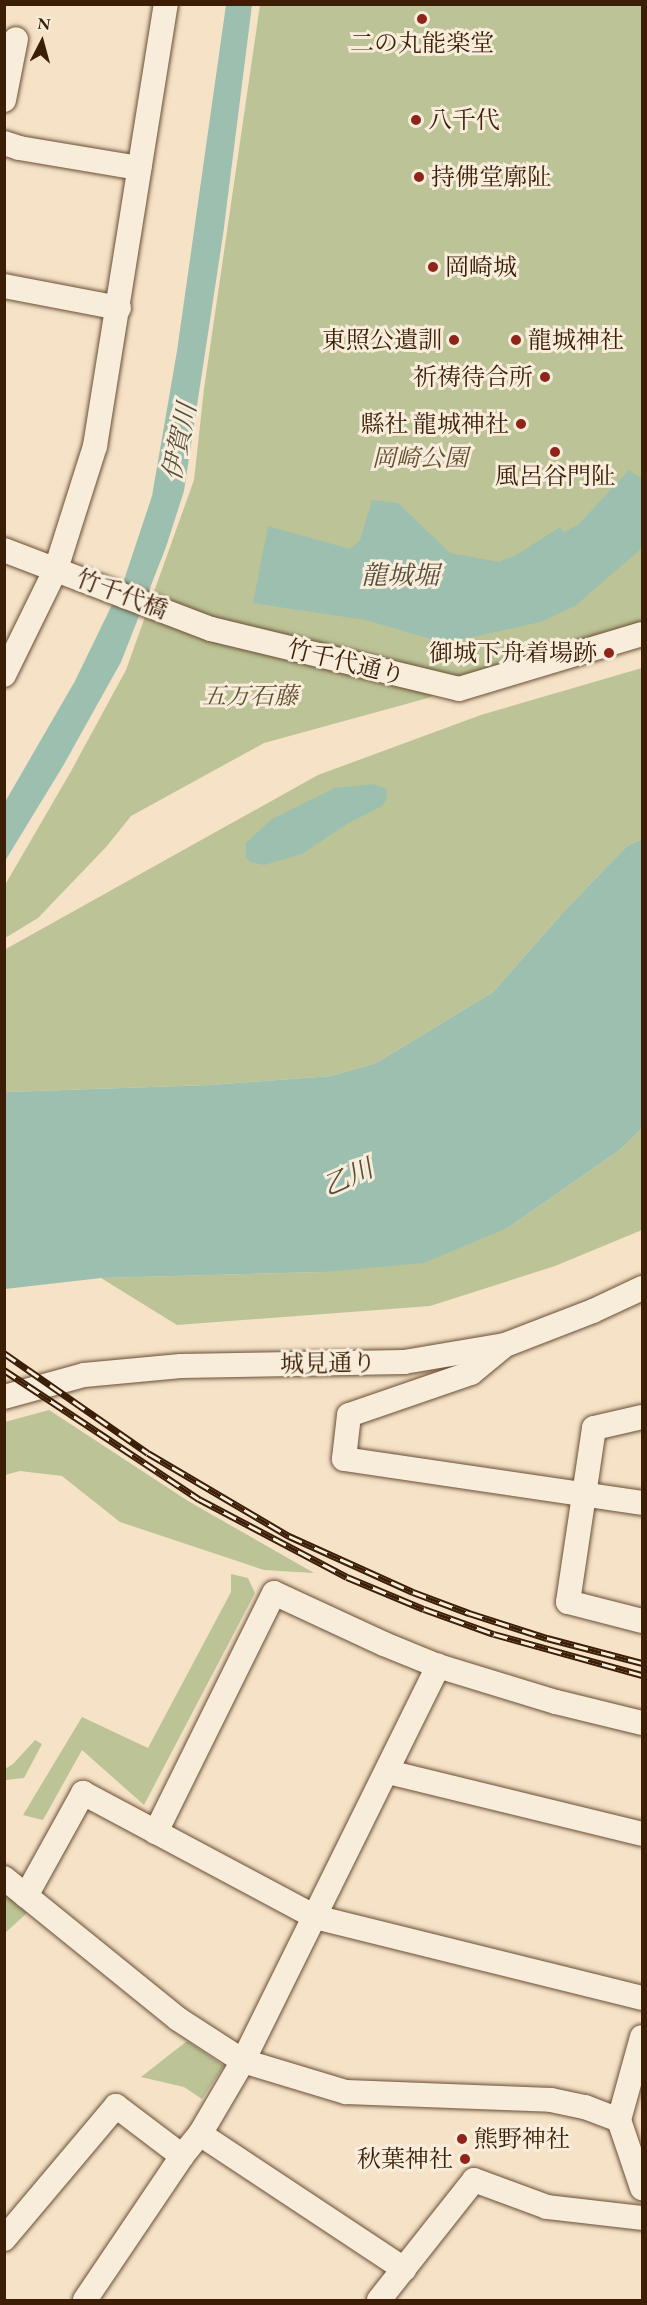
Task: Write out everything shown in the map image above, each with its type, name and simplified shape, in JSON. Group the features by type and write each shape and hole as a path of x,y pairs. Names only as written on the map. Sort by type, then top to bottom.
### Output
{"street":[{"path":"4,675 56,569 95,446 119,308 166,4"},
{"path":"4,100 16,39"},
{"path":"4,143 20,148 139,168"},
{"path":"4,286 119,308"},
{"name":"竹千代橋","path":"4,550 188,619"},
{"name":"竹千代通り","path":"188,619 211,629 459,689 642,634"},
{"name":"城見通り","path":"4,1397 84,1375 182,1366 404,1362 505,1345 593,1311 642,1288"},
{"path":"505,1345 471,1373 349,1415 344,1459 642,1503"},
{"path":"642,1417 594,1428 568,1602 642,1621"},
{"path":"156,1832 274,1593 384,1644 438,1666 556,1701 642,1723"},
{"path":"85,2301 182,2156 200,2134 243,2061 388,1772 438,1666"},
{"path":"388,1772 642,1834"},
{"path":"26,1896 83,1793 315,1917 642,1998"},
{"path":"4,1878 178,2019 243,2061 346,2092 551,2100 585,2107 619,2120"},
{"path":"642,2037 619,2120 642,2188"},
{"path":"4,2239 116,2106 182,2156"},
{"path":"200,2134 404,2269"},
{"path":"380,2301 474,2180 547,2207 642,2218"}],"green space":[{"name":"岡崎公園","path":"260,5 642,5 642,625 460,682 428,698 264,743 131,816 107,846 38,918 5,938 5,885 126,670 194,480 204,389"},
{"path":"642,668 642,839 627,846 567,908 493,992 376,1063 331,1076 210,1085 5,1092 4,950 318,775 481,715"},
{"path":"642,1128 642,1230 555,1266 430,1306 177,1325 101,1278 323,1272 509,1227 621,1149"},
{"path":"49,1410 188,1501 314,1573 264,1570 120,1522 62,1476 20,1471 5,1475 5,1422"},
{"path":"231,1574 248,1578 255,1593 144,1805 82,1750 43,1820 23,1815 82,1717 148,1748 231,1592"},
{"path":"35,1740 42,1744 24,1778 5,1780 5,1769 13,1764"},
{"path":"4,1894 27,1913 5,1933 4,1933"},
{"path":"187,2041 224,2066 202,2099 184,2087 141,2077"}],"water":[{"name":"伊賀川","path":"226,5 252,5 223,235 184,491 166,547 121,662 63,766 5,861 5,802 75,681 124,580 152,496 177,351"},
{"name":"龍城堀","path":"629,470 640,478 642,476 642,548 575,606 540,622 455,641 434,640 366,620 253,603 268,526 350,549 360,540 372,500 398,503 450,553 499,562 518,554 560,527 564,532 579,524"},
{"path":"373,784 387,789 386,800 382,806 347,824 302,854 264,865 251,862 246,858 246,843 272,819 335,788"},
{"name":"乙川","path":"642,839 642,1128 621,1149 509,1227 424,1263 323,1272 101,1278 5,1289 5,1092 210,1085 331,1076 376,1063 493,992 567,908 627,846"}],"railway":[{"path":"4,1353 148,1453 289,1536 413,1592 469,1613 547,1638 642,1663"},
{"path":"4,1370 199,1499 347,1577 424,1609 494,1634 642,1675"}],"place":[{"name":"二の丸能楽堂","path":"422,19"},
{"name":"八千代","path":"416,120"},
{"name":"持佛堂廓阯","path":"419,177"},
{"name":"岡崎城","path":"433,267"},
{"name":"東照公遺訓","path":"454,340"},
{"name":"龍城神社","path":"516,340"},
{"name":"祈祷待合所","path":"545,377"},
{"name":"縣社 龍城神社","path":"521,424"},
{"name":"風呂谷門阯","path":"555,452"},
{"name":"御城下舟着場跡","path":"609,653"},
{"name":"熊野神社","path":"462,2139"},
{"name":"秋葉神社","path":"465,2159"}],"park label":[{"name":"五万石藤","path":"250,696"}]}
